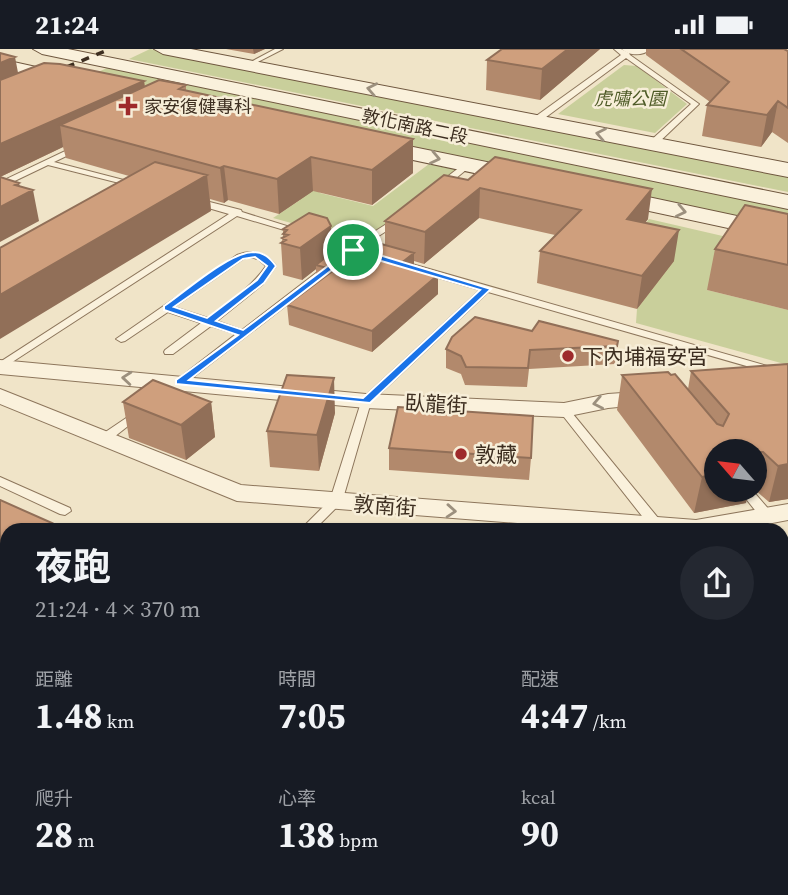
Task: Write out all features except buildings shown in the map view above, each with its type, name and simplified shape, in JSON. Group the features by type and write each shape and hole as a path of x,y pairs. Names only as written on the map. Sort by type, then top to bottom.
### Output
{"main road":[{"name":"敦化南路二段","path":"42,49 86,55 788,202"},
{"path":"30,80 86,55 124,49"},
{"name":"敦化南路二段","path":"163,49 788,170"},
{"path":"57,77 86,55"},
{"path":"0,65 30,80"},
{"path":"0,85 57,77 94,85"},
{"name":"敦化南路二段","path":"352,141 544,181"},
{"path":"585,190 788,234"}],"street":[{"name":"臥龍街","path":"0,367 366,401 564,410 608,401 668,397"},
{"path":"761,390 788,388"},
{"name":"敦南街","path":"0,396 237,493 606,523"},
{"name":"敦南街","path":"728,523 777,514"}],"lane":[{"path":"248,65 280,49"},
{"path":"617,49 633,51 695,104 652,144"},
{"path":"535,121 633,51"},
{"path":"0,185 89,142"},
{"path":"47,162 142,187 130,194"},
{"path":"429,195 468,165"},
{"path":"178,197 238,212 379,257"},
{"path":"158,398 353,250 411,210"},
{"path":"0,367 238,212"},
{"path":"121,339 246,254 266,258 271,266 260,282 169,352"},
{"path":"393,261 788,375"},
{"path":"314,523 336,502 366,401 486,289"},
{"path":"167,308 245,334"},
{"path":"105,438 147,406"},
{"path":"564,410 655,523"},
{"path":"0,481 65,511"},
{"path":"761,502 777,514"}],"green space":[{"path":"150,49 788,175 788,192 129,59"},
{"name":"虎嘯公園","path":"624,65 637,66 687,104 655,133 558,114"},
{"path":"107,68 788,209 788,227 85,78"},
{"path":"283,137 320,193 373,206 429,164 457,170 364,243 273,218 300,200"},
{"path":"649,219 740,240 707,290 788,310 788,365 636,323 637,309 673,261 623,250"}],"railway":[{"path":"52,73 110,49"}],"place":[{"name":"家安復健專科","path":"128,106"},
{"name":"下內埔福安宮","path":"568,356"},
{"name":"敦藏","path":"461,454"}],"route":[{"path":"353,250 245,334 209,322 248,293 271,266 266,258 255,254 240,257 167,308 209,322 245,334 180,382 366,401 486,289 353,250"}]}
